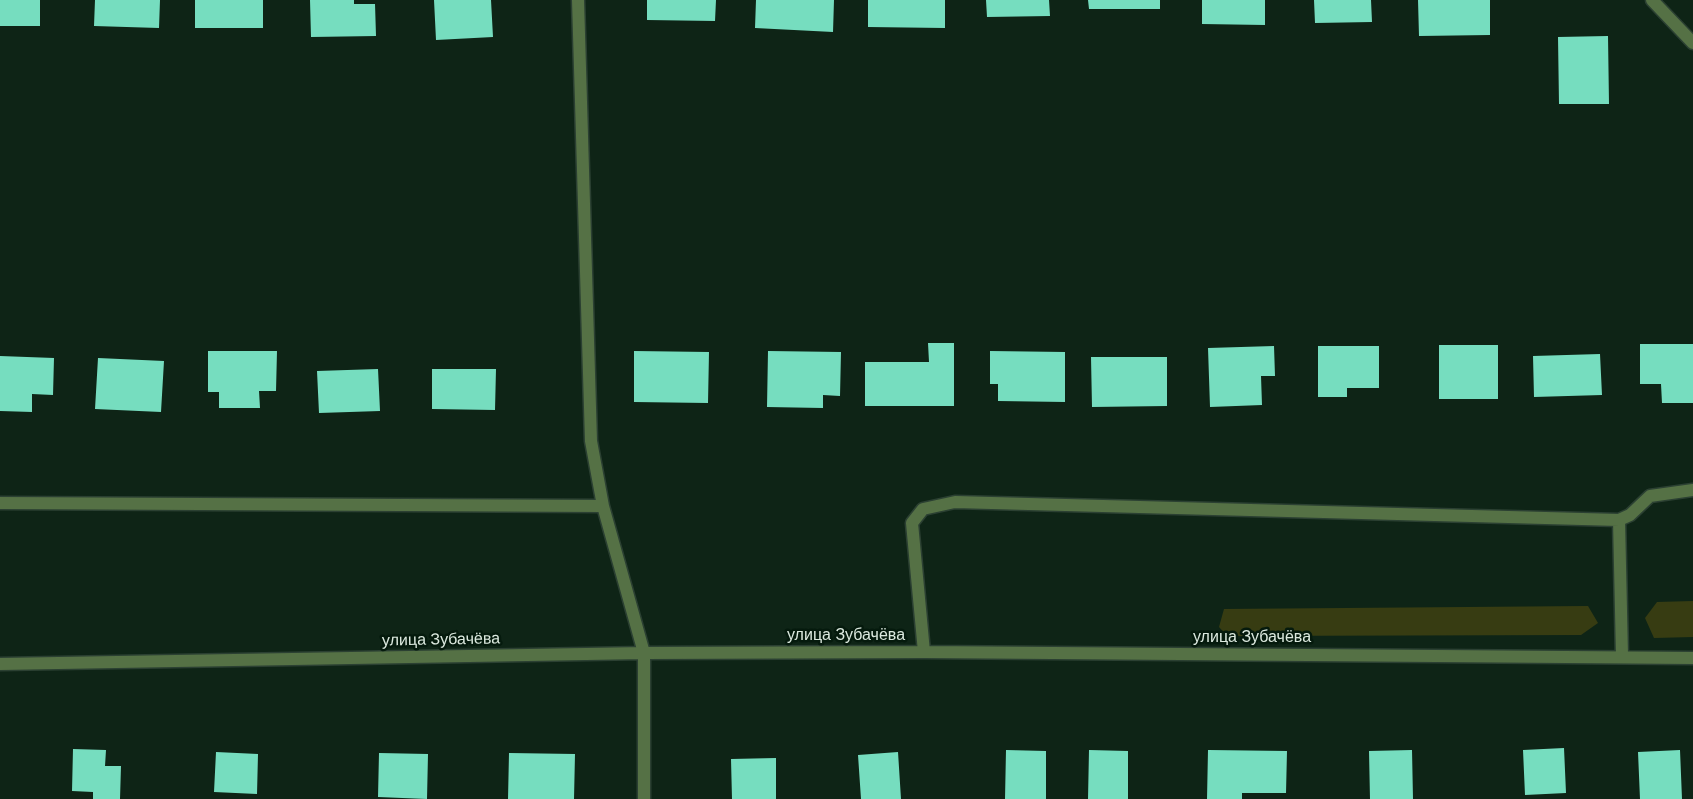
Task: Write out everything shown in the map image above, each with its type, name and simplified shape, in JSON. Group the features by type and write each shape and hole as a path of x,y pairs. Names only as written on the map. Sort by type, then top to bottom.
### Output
{"street":[{"path":"578,0 591,441 603,506 644,653 644,799"},
{"path":"1652,0 1693,43"},
{"path":"924,652 912,523 923,509 955,502 1619,520 1630,515 1650,496 1693,490"},
{"path":"0,503 603,506"},
{"path":"1619,520 1622,656"},
{"name":"улица Зубачёва","path":"0,664 644,653 924,652 1693,658"}],"green space":[{"path":"1693,601 1693,637 1654,638 1645,618 1657,602"},
{"path":"1588,606 1598,623 1581,635 1227,636 1219,627 1224,609"}],"building":[{"path":"0,0 40,0 40,26 0,26"},
{"path":"95,0 160,0 159,28 94,26"},
{"path":"195,0 263,0 263,28 195,28"},
{"path":"310,0 354,0 354,4 375,4 376,36 311,37"},
{"path":"434,0 491,0 493,37 436,40"},
{"path":"647,0 716,0 715,21 647,20"},
{"path":"756,0 834,0 833,32 755,28"},
{"path":"868,0 945,0 945,28 868,27"},
{"path":"986,0 1049,0 1050,16 987,17"},
{"path":"1088,0 1160,0 1160,9 1089,9"},
{"path":"1202,0 1265,0 1265,25 1202,24"},
{"path":"1314,0 1371,0 1372,22 1315,23"},
{"path":"1418,0 1490,0 1490,35 1419,36"},
{"path":"1608,36 1609,104 1559,104 1558,37"},
{"path":"928,343 954,343 954,406 865,406 865,362 929,362"},
{"path":"1640,344 1693,344 1693,403 1662,403 1661,384 1640,384"},
{"path":"1439,345 1498,345 1498,399 1439,399"},
{"path":"1274,346 1275,376 1261,376 1262,405 1210,407 1208,348"},
{"path":"1318,346 1379,346 1379,388 1347,388 1347,397 1318,397"},
{"path":"208,351 277,351 276,391 259,391 260,408 219,408 219,392 208,392"},
{"path":"634,351 709,352 708,403 634,402"},
{"path":"768,351 841,352 840,396 823,395 823,408 767,407"},
{"path":"990,351 1065,352 1065,402 998,401 998,384 990,384"},
{"path":"1600,354 1602,395 1534,397 1533,356"},
{"path":"0,356 54,358 53,395 32,394 32,412 0,411"},
{"path":"1091,357 1167,357 1167,406 1092,407"},
{"path":"98,358 164,361 161,412 95,409"},
{"path":"378,369 380,411 319,413 317,371"},
{"path":"432,369 496,369 495,410 432,409"},
{"path":"1564,748 1566,793 1525,795 1523,750"},
{"path":"73,749 106,750 105,766 121,766 120,799 93,799 93,792 72,791"},
{"path":"1006,750 1046,751 1046,799 1005,799"},
{"path":"1089,750 1128,751 1128,799 1088,799"},
{"path":"1208,750 1287,751 1286,793 1242,793 1242,799 1207,799"},
{"path":"1412,750 1413,799 1370,799 1369,751"},
{"path":"1680,750 1682,799 1640,799 1638,752"},
{"path":"216,752 258,754 257,794 214,792"},
{"path":"898,752 901,799 861,799 858,755"},
{"path":"379,753 428,754 427,799 378,797"},
{"path":"509,753 575,754 574,799 508,799"},
{"path":"776,758 776,799 732,799 731,759"}]}
